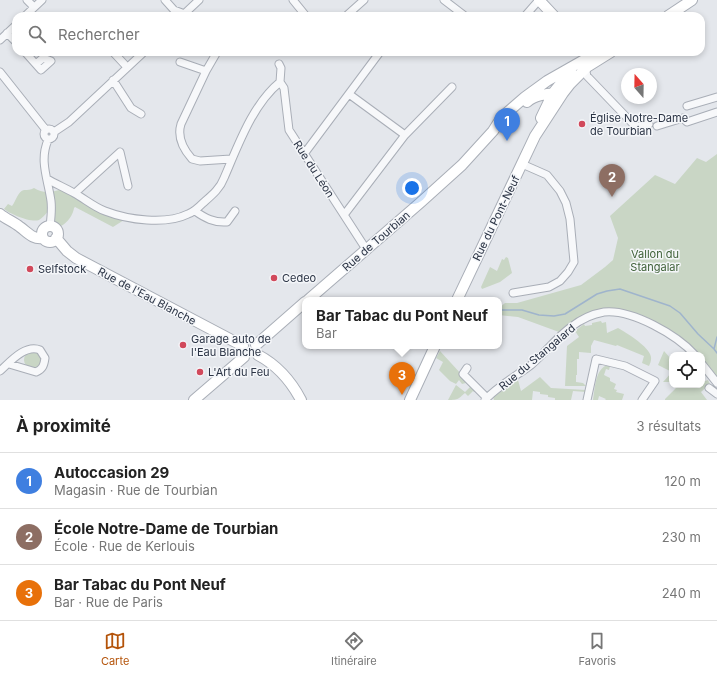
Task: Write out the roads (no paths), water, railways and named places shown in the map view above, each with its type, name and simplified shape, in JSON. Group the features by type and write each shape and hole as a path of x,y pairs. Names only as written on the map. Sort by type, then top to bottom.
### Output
{"main road":[{"path":"539,0 550,12"},
{"path":"674,12 692,0"},
{"path":"668,12 682,6"},
{"path":"585,59 596,56"},
{"name":"Rue de Tourbian","path":"311,297 422,202 462,165 493,131 502,117 525,96 547,81 585,59"},
{"name":"Rue du Pont-Neuf","path":"535,136 540,118 546,106 558,93 570,84 585,59"},
{"name":"Rue du Pont-Neuf","path":"457,297 535,136 558,93 576,65"},
{"path":"493,131 532,98 538,95 558,93"},
{"path":"538,95 542,98 546,106"},
{"path":"0,214 20,227 46,231"},
{"name":"Rue de l'Eau Blanche","path":"46,231 54,228 57,231 56,238 67,251 76,258 243,346"},
{"path":"301,400 295,389 280,371 257,350 252,343 248,342 243,346 241,352 244,357 250,360 255,358 257,350 302,305"},
{"path":"411,399 434,349"},
{"path":"194,400 244,357"}],"street":[{"path":"27,0 34,8"},
{"path":"30,12 42,0"},
{"path":"165,0 174,10 178,12"},
{"path":"188,12 199,0"},
{"path":"293,0 303,12"},
{"path":"350,12 364,0"},
{"path":"444,0 460,12"},
{"path":"528,12 539,0"},
{"path":"0,40 12,29"},
{"path":"7,33 12,38"},
{"path":"29,56 36,64"},
{"path":"117,56 127,67"},
{"path":"54,132 69,122 139,56"},
{"path":"215,56 206,71 180,127 180,138 185,150 192,159 200,161 232,159"},
{"path":"304,154 377,56"},
{"path":"585,59 587,76 636,127 649,124"},
{"path":"180,62 206,71"},
{"name":"Rue du Léon","path":"279,64 281,68 280,82 284,88 289,130 366,249"},
{"path":"0,72 46,130"},
{"path":"113,80 131,108 141,114"},
{"path":"47,180 75,193 104,211 133,219 170,220 195,211 222,184 232,159 252,118 269,92 280,82"},
{"path":"344,215 405,135 452,87"},
{"path":"349,94 405,135"},
{"path":"687,106 717,97"},
{"path":"657,126 683,118 687,122 717,112"},
{"path":"46,130 51,129 54,132"},
{"path":"46,130 44,134 48,140"},
{"path":"46,231 51,202 43,160 45,147 48,140 54,138 54,132"},
{"path":"75,193 120,152 128,186"},
{"path":"513,293 549,287 560,281 574,262 570,220 566,203 560,191 547,175 522,164"},
{"path":"195,211 208,220 221,222 227,222 235,211"},
{"name":"Rue du Stangalard","path":"486,399 532,364 570,327 591,316 604,312 624,314 650,323 677,340 691,352"},
{"path":"0,371 24,352 31,348 40,350 45,358 42,368 36,372 9,364"},
{"path":"587,400 596,359 625,366 655,381 642,400"},
{"path":"467,368 463,374 486,399"},
{"path":"705,368 717,383"},
{"path":"709,388 717,394"}],"waterway":[{"path":"502,310 522,310 539,315 554,316 565,314 597,294 620,289 670,306 680,313 717,353"},
{"path":"714,349 717,337"}],"place":[{"name":"Église Notre-Dame de Tourbian","path":"582,124"},
{"name":"Autoccasion 29","path":"507,141"},
{"name":"École Notre-Dame de Tourbian","path":"612,197"},
{"name":"Selfstock","path":"30,269"},
{"name":"Cedeo","path":"274,278"},
{"name":"Garage auto de l'Eau Blanche","path":"183,345"},
{"name":"L'Art du Feu","path":"200,372"},
{"name":"Bar Tabac du Pont Neuf","path":"402,395"}],"park label":[{"name":"Vallon du Stangalar","path":"655,260"}]}
